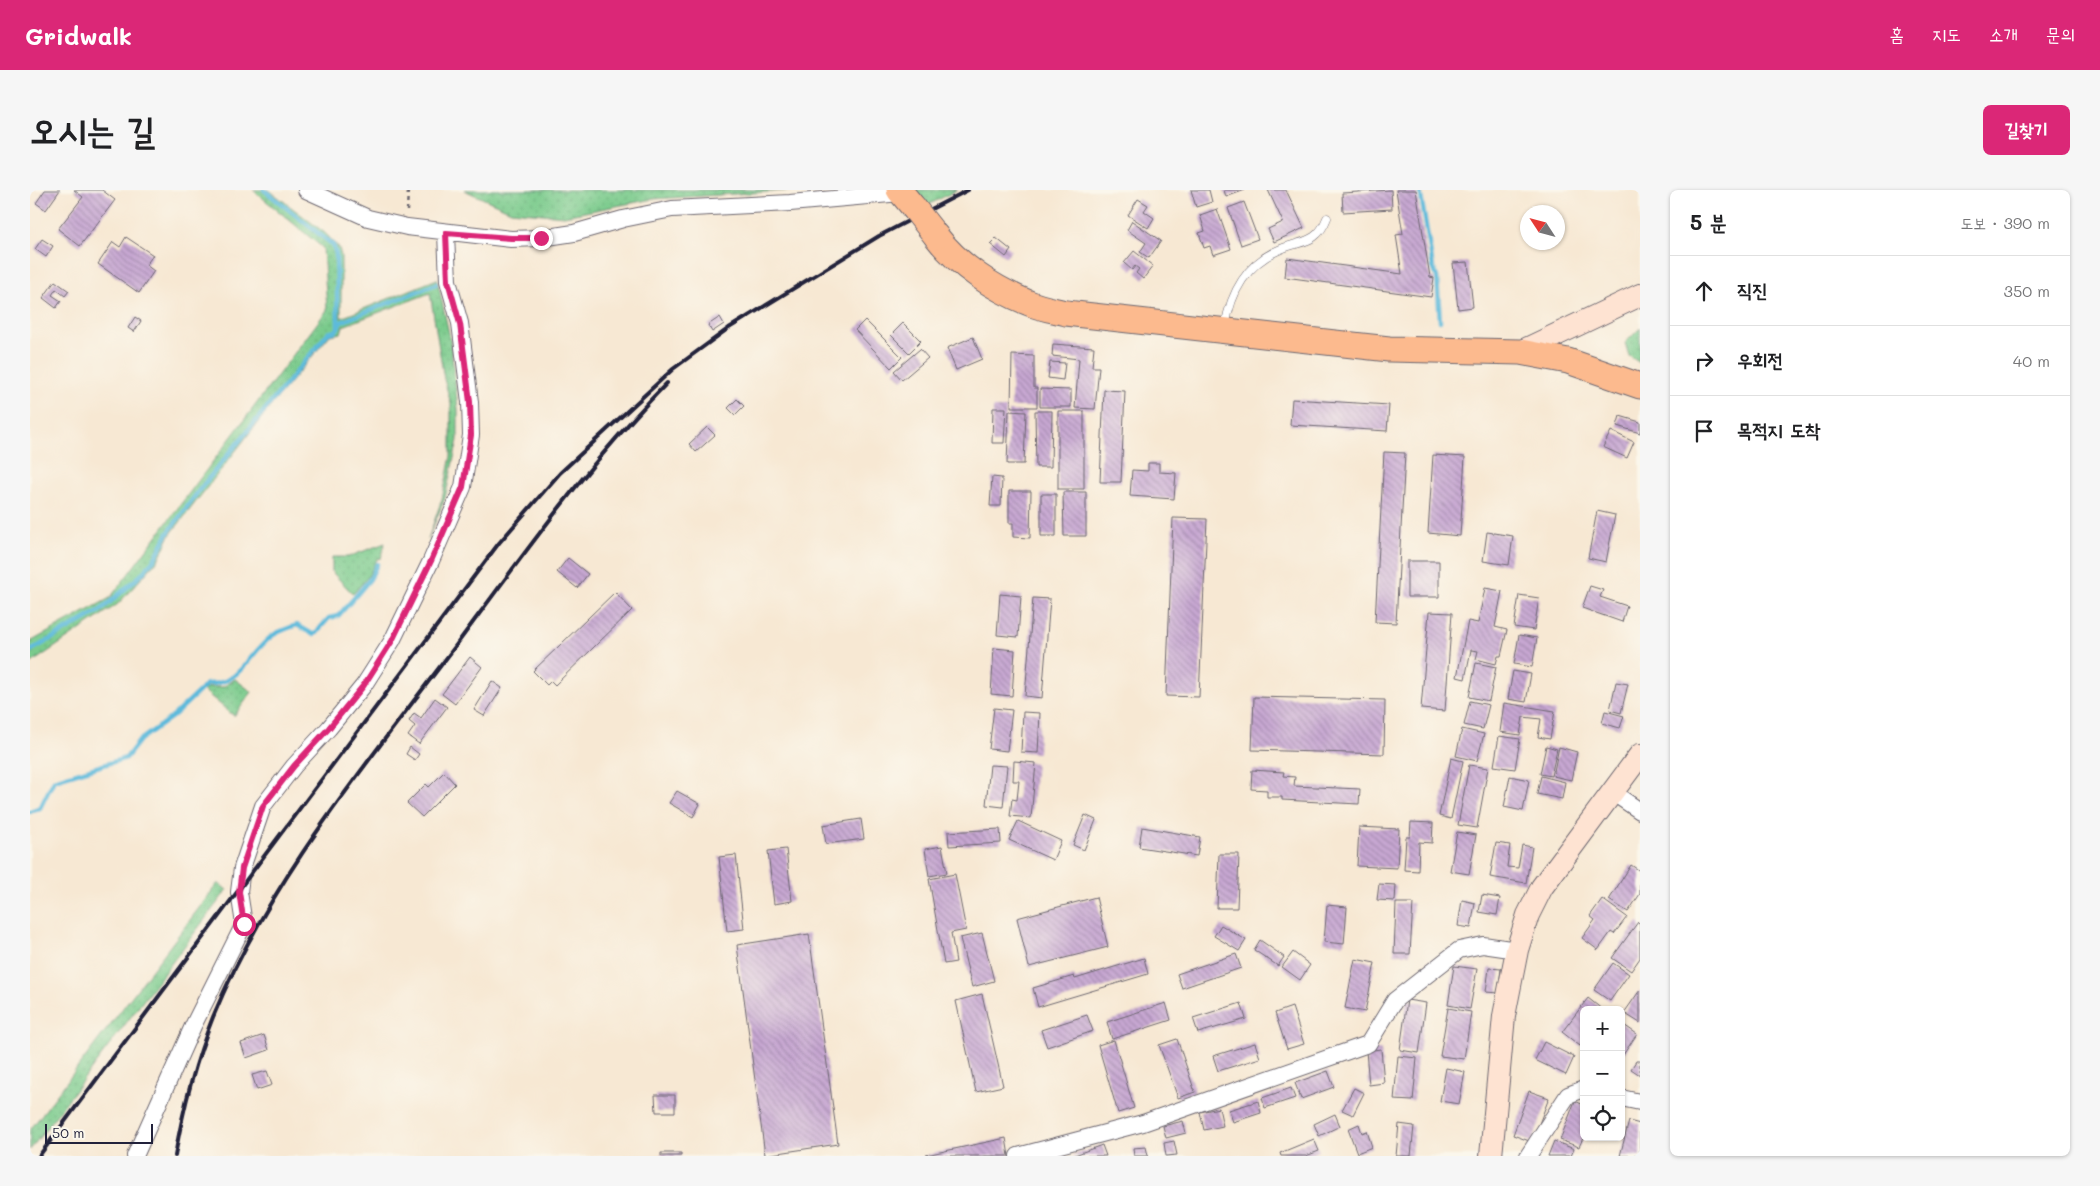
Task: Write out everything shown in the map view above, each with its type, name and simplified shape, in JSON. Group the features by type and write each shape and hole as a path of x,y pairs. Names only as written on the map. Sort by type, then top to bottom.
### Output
{"main road":[{"path":"905,197 948,251 1004,291 1030,304 1066,313 1224,329 1389,349 1520,352 1568,361 1640,386"},
{"path":"1520,352 1640,295"},
{"path":"1491,1156 1504,1016 1517,950 1528,915 1542,887 1640,755"}],"street":[{"path":"306,190 368,218 446,233 511,238 541,238 574,233 622,219 672,209 905,197"},
{"path":"134,1156 193,1026 244,924 239,892 242,868 263,806 294,766 329,728 364,685 392,641 431,561 463,487 470,443 470,402 460,324 448,281 446,233"},
{"path":"1612,792 1640,811"},
{"path":"1018,1156 1142,1122 1368,1044 1394,1000 1458,950 1483,945 1517,950"},
{"path":"1528,1156 1568,1096 1580,1090"},
{"path":"1625,1099 1640,1102"}],"lane":[{"path":"1224,329 1228,306 1234,292 1252,267 1267,256 1283,248 1305,243 1316,236 1326,218"}],"path":[{"path":"407,227 408,190"}],"green space":[{"path":"253,190 269,190 325,233 339,248 341,256 341,318 437,279 450,338 458,409 458,440 445,498 428,539 442,499 451,456 451,404 444,379 430,293 343,326 341,333 330,335 273,403 170,535 158,560 118,604 30,664 30,642 110,598 327,310 323,248"},
{"path":"464,190 801,190 653,199 564,216 511,211"},
{"path":"915,190 957,190 928,205"},
{"path":"1640,328 1640,363 1629,356 1625,343"},
{"path":"385,543 381,558 377,559 368,577 353,594 332,572 332,557 348,557"},
{"path":"235,679 252,692 234,716 203,690 209,687 223,687"},
{"path":"218,883 227,890 30,1150 30,1130"}],"building":[{"path":"45,190 60,190 46,210 36,203"},
{"path":"74,190 102,190 115,200 80,246 58,229 83,197"},
{"path":"1191,190 1209,190 1212,202 1196,207"},
{"path":"1224,190 1245,190 1226,197"},
{"path":"1268,190 1286,190 1304,228 1274,242 1268,229 1283,222"},
{"path":"1391,190 1392,209 1343,212 1342,193"},
{"path":"1396,190 1416,190 1430,277 1434,278 1431,297 1285,277 1287,258 1402,274 1396,235 1403,234"},
{"path":"1138,199 1148,205 1144,211 1154,218 1148,228 1128,215"},
{"path":"1244,202 1258,239 1241,245 1228,208"},
{"path":"1217,209 1231,249 1213,255 1210,246 1204,248 1199,233 1205,231 1200,215"},
{"path":"1132,221 1161,241 1149,258 1140,252 1146,243 1127,230"},
{"path":"126,237 153,255 146,265 154,271 139,293 98,264 113,242 120,247"},
{"path":"996,238 1011,250 1006,257 990,244"},
{"path":"42,239 53,246 46,257 35,249"},
{"path":"1134,251 1153,266 1143,279 1136,273 1139,269 1135,266 1132,270 1124,263"},
{"path":"1468,262 1473,307 1458,309 1453,263"},
{"path":"55,281 69,291 65,296 56,289 52,295 61,301 56,308 43,298"},
{"path":"135,317 141,321 134,332 128,328"},
{"path":"720,317 724,324 712,332 708,325"},
{"path":"865,320 902,357 891,368 855,330"},
{"path":"903,323 921,341 909,353 891,335"},
{"path":"973,337 982,359 956,370 947,348"},
{"path":"1053,344 1094,347 1092,367 1099,367 1095,409 1075,408 1079,359 1052,356"},
{"path":"920,349 928,358 902,380 894,371"},
{"path":"1012,355 1034,356 1034,388 1037,388 1037,407 1011,407"},
{"path":"1050,362 1065,363 1063,380 1048,378"},
{"path":"1040,389 1071,390 1071,407 1040,407"},
{"path":"1104,390 1125,391 1121,482 1100,482"},
{"path":"737,399 744,406 735,415 728,408"},
{"path":"1292,399 1389,405 1387,431 1290,425"},
{"path":"993,408 1006,408 1004,443 992,443"},
{"path":"1009,411 1026,412 1024,464 1007,464"},
{"path":"1035,411 1052,411 1051,467 1036,467"},
{"path":"1058,411 1084,411 1084,489 1058,489"},
{"path":"1620,416 1640,422 1640,433 1617,426"},
{"path":"707,427 715,435 696,452 689,444"},
{"path":"1611,431 1634,442 1627,458 1603,447"},
{"path":"1384,452 1405,453 1396,623 1375,622"},
{"path":"1433,455 1465,457 1460,536 1428,533"},
{"path":"1148,463 1159,463 1159,472 1176,473 1174,499 1130,496 1132,470 1148,471"},
{"path":"992,477 1002,478 1001,506 990,506"},
{"path":"1009,491 1031,491 1030,538 1013,537 1013,523 1009,523"},
{"path":"1063,492 1086,492 1086,536 1064,536"},
{"path":"1041,494 1056,494 1056,536 1041,536"},
{"path":"1597,511 1615,515 1606,562 1588,558"},
{"path":"1173,518 1207,519 1199,697 1166,696"},
{"path":"1487,532 1513,536 1509,565 1483,561"},
{"path":"568,558 588,574 577,588 557,572"},
{"path":"1407,561 1439,561 1439,597 1407,597"},
{"path":"1590,586 1603,590 1600,597 1627,606 1622,622 1582,608"},
{"path":"1485,588 1502,591 1495,627 1507,630 1501,656 1498,656 1496,664 1476,659 1478,651 1471,650 1465,679 1457,677 1468,621 1478,623"},
{"path":"615,592 632,610 555,685 551,681 547,685 533,671"},
{"path":"1000,594 1021,596 1018,637 997,635"},
{"path":"1519,595 1539,598 1534,630 1514,627"},
{"path":"1033,598 1050,599 1042,698 1025,696"},
{"path":"1429,612 1452,613 1445,711 1421,709"},
{"path":"1519,635 1537,638 1532,667 1514,664"},
{"path":"994,648 1015,650 1012,696 991,694"},
{"path":"470,657 482,667 455,704 442,694"},
{"path":"1476,663 1496,667 1489,701 1469,697"},
{"path":"1513,671 1531,674 1526,702 1508,699"},
{"path":"492,681 502,688 484,716 474,710"},
{"path":"1616,682 1628,684 1621,713 1610,710"},
{"path":"1254,697 1385,700 1384,754 1252,750"},
{"path":"435,698 447,707 419,744 408,736 415,726 409,721 414,713 421,718"},
{"path":"1470,701 1489,705 1483,729 1464,725"},
{"path":"1504,703 1555,711 1550,739 1538,737 1541,719 1523,717 1520,735 1500,732"},
{"path":"994,708 1012,710 1007,751 989,749"},
{"path":"1605,711 1624,716 1620,728 1602,723"},
{"path":"1023,712 1040,713 1038,753 1021,752"},
{"path":"1462,729 1484,734 1477,761 1456,756"},
{"path":"1499,736 1520,739 1515,769 1494,766"},
{"path":"1546,746 1557,749 1551,776 1540,774"},
{"path":"410,747 419,754 415,760 406,754"},
{"path":"1559,747 1577,752 1571,780 1553,776"},
{"path":"1451,758 1463,761 1451,819 1439,816"},
{"path":"1014,761 1036,763 1031,818 1010,816 1012,799 1017,800 1019,781 1013,781"},
{"path":"990,765 1007,766 1003,807 986,805"},
{"path":"1469,765 1488,768 1477,828 1458,825"},
{"path":"1252,770 1284,772 1283,776 1295,777 1294,786 1360,789 1359,804 1282,800 1282,797 1267,797 1267,790 1251,789"},
{"path":"444,772 455,784 422,817 407,803 426,784 429,787"},
{"path":"1510,776 1529,780 1523,811 1504,807"},
{"path":"1541,776 1565,782 1562,799 1537,794"},
{"path":"677,791 700,804 693,817 669,803"},
{"path":"1085,815 1096,820 1084,850 1073,845"},
{"path":"861,819 864,839 826,844 823,825"},
{"path":"1018,821 1061,841 1053,860 1009,840"},
{"path":"1411,822 1433,823 1432,843 1419,842 1418,871 1404,870 1406,837 1410,837"},
{"path":"1142,827 1200,837 1197,856 1139,847"},
{"path":"1359,827 1399,829 1397,868 1357,866"},
{"path":"1000,829 1001,843 949,846 948,832"},
{"path":"1457,832 1476,835 1469,874 1450,871"},
{"path":"1496,843 1510,845 1507,867 1518,868 1522,845 1532,847 1526,883 1490,877"},
{"path":"942,846 947,873 929,876 925,849"},
{"path":"786,849 792,901 774,904 768,851"},
{"path":"1219,854 1239,854 1237,908 1217,908"},
{"path":"736,855 744,929 727,931 719,857"},
{"path":"1631,865 1640,871 1640,894 1628,912 1609,900"},
{"path":"955,874 966,930 951,933 956,962 944,964 929,879"},
{"path":"1379,884 1396,885 1395,901 1377,900"},
{"path":"1482,895 1500,898 1497,915 1479,912"},
{"path":"1096,897 1108,947 1029,967 1017,918"},
{"path":"1602,899 1627,917 1614,934 1611,932 1598,950 1582,938 1595,920 1590,916"},
{"path":"1462,900 1475,903 1471,928 1458,926"},
{"path":"1396,903 1413,903 1410,954 1394,954"},
{"path":"1327,905 1347,907 1344,944 1324,942"},
{"path":"1638,922 1640,924 1640,958 1631,971 1612,958"},
{"path":"1221,925 1246,940 1239,951 1214,936"},
{"path":"982,933 994,981 972,987 960,938"},
{"path":"809,934 838,1144 765,1155 737,945"},
{"path":"1260,940 1284,957 1278,966 1254,950"},
{"path":"1293,952 1310,965 1300,980 1282,967"},
{"path":"1236,954 1241,968 1182,988 1177,974"},
{"path":"1144,958 1148,974 1038,1007 1033,988 1074,976 1075,979"},
{"path":"1355,959 1375,963 1365,1012 1345,1008"},
{"path":"1613,963 1629,974 1610,1001 1594,990"},
{"path":"1454,966 1477,969 1470,1009 1448,1005"},
{"path":"1489,968 1501,969 1498,993 1486,992"},
{"path":"1640,990 1640,1023 1625,1014"},
{"path":"982,994 1003,1086 976,1092 956,1001"},
{"path":"1588,998 1598,1006 1582,1006"},
{"path":"1407,1000 1426,1003 1419,1053 1400,1050"},
{"path":"1166,1003 1171,1020 1112,1039 1107,1022"},
{"path":"1241,1003 1246,1019 1198,1033 1193,1018"},
{"path":"1292,1007 1304,1044 1287,1049 1275,1013"},
{"path":"1448,1008 1471,1012 1464,1059 1440,1056"},
{"path":"1580,1008 1580,1046 1562,1032"},
{"path":"1087,1015 1093,1031 1047,1047 1041,1030"},
{"path":"1625,1026 1637,1034 1625,1052"},
{"path":"264,1035 269,1050 246,1058 241,1043"},
{"path":"1177,1039 1195,1092 1178,1098 1159,1045"},
{"path":"1114,1040 1134,1108 1118,1113 1098,1045"},
{"path":"1544,1042 1574,1057 1566,1075 1535,1060"},
{"path":"1255,1043 1260,1058 1218,1071 1213,1056"},
{"path":"1381,1049 1384,1083 1369,1085 1366,1051"},
{"path":"1398,1056 1417,1058 1413,1101 1394,1100"},
{"path":"1636,1061 1640,1061 1640,1075 1631,1069"},
{"path":"1446,1068 1465,1072 1459,1104 1440,1101"},
{"path":"267,1071 272,1085 257,1090 252,1075"},
{"path":"1328,1071 1334,1087 1301,1099 1295,1083"},
{"path":"1291,1088 1295,1098 1265,1108 1262,1098"},
{"path":"1354,1088 1364,1093 1353,1115 1342,1110"},
{"path":"1529,1091 1549,1098 1532,1142 1513,1135"},
{"path":"655,1095 675,1095 675,1112 656,1112"},
{"path":"1258,1101 1261,1113 1233,1122 1229,1110"},
{"path":"1575,1101 1580,1103 1580,1141 1582,1141 1579,1147 1560,1140"},
{"path":"1219,1108 1223,1126 1204,1130 1200,1112"},
{"path":"1335,1114 1340,1126 1319,1136 1314,1124"},
{"path":"1183,1121 1186,1133 1166,1138 1163,1126"},
{"path":"1629,1121 1640,1124 1640,1156 1620,1156"},
{"path":"1359,1124 1362,1133 1367,1131 1372,1147 1357,1153 1348,1129"},
{"path":"1399,1124 1414,1126 1411,1156 1396,1156"},
{"path":"1006,1138 1009,1156 926,1156 926,1155"},
{"path":"1314,1139 1319,1151 1306,1156 1281,1156 1280,1153"},
{"path":"1174,1141 1177,1155 1166,1156 1164,1143"},
{"path":"1554,1141 1574,1149 1571,1156 1548,1156"},
{"path":"1102,1145 1106,1156 1072,1156"},
{"path":"1146,1147 1148,1156 1134,1156 1133,1148"},
{"path":"661,1153 681,1153 681,1156 661,1156"}],"waterway":[{"path":"264,190 333,245 336,254 338,328"},
{"path":"1420,190 1433,267 1437,277 1440,321"},
{"path":"30,651 101,610 141,575 155,558 168,533 200,489 328,333 336,331 341,322 436,284"},
{"path":"30,812 40,808 54,780 126,758 140,740 172,717 207,684 219,683 236,674 264,643 275,634 297,625 314,635 329,618 338,616 354,598 370,579 377,564"}],"railway":[{"path":"39,1156 499,543 560,473 673,369 729,328 879,236 968,190"},
{"path":"175,1156 190,1086 213,1017 236,967 262,918 291,871 354,780 556,511 638,413 667,383"}],"route":[{"path":"244,924 239,892 242,868 263,806 294,766 329,728 364,685 392,641 431,561 463,487 469,459 471,435 470,402 460,324 448,281 446,233 511,238 541,238"}]}
